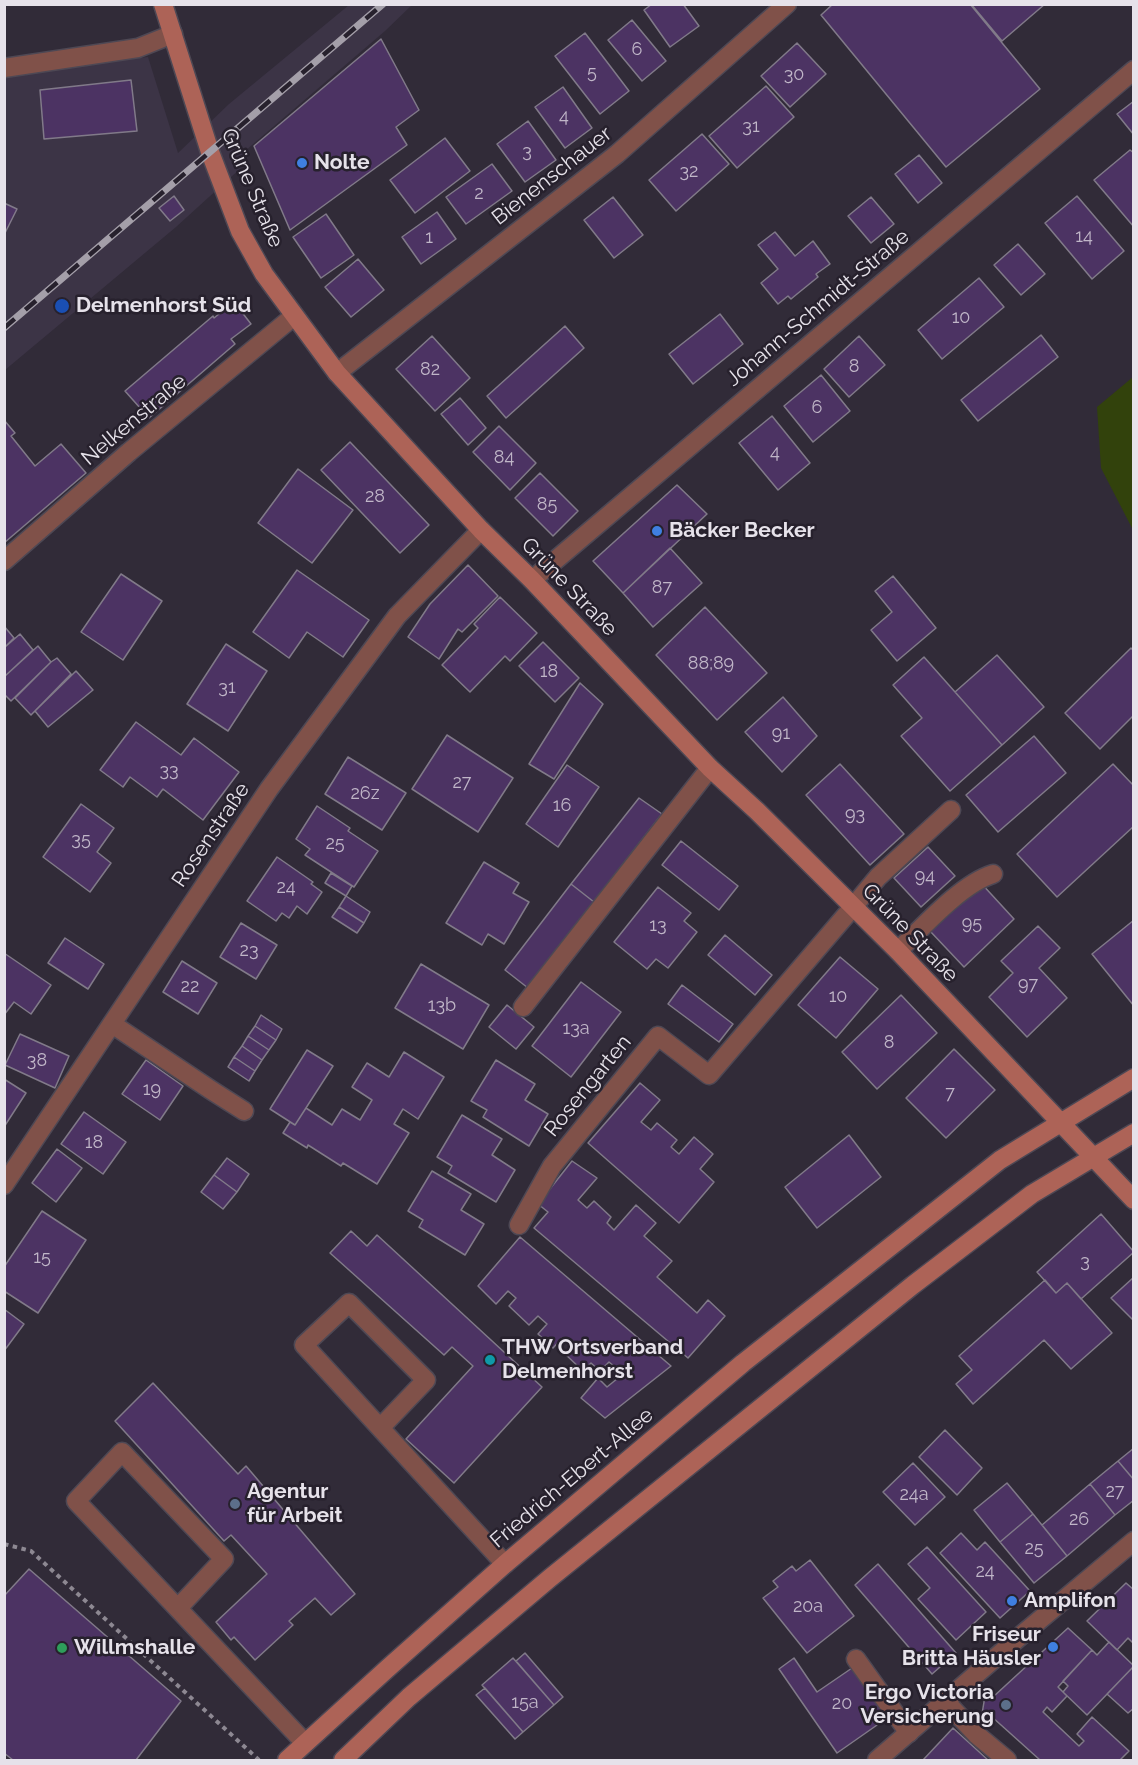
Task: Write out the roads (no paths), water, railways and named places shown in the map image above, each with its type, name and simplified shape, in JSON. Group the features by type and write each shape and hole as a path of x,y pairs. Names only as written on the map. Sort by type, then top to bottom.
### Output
{"main road":[{"name":"Grüne Straße","path":"163,4 210,152 240,231 264,274 338,373 482,530 710,768 757,811 898,951 1134,1200"},
{"name":"Friedrich-Ebert-Allee","path":"287,1761 505,1564 743,1363 1000,1160 1134,1078"},
{"path":"343,1761 409,1697 652,1494 1008,1211 1032,1194 1134,1133"}],"street":[{"name":"Bienenschauer","path":"338,373 617,154 787,4"},
{"path":"4,68 138,48 172,34"},
{"name":"Johann-Schmidt-Straße","path":"532,580 1134,70"},
{"name":"Nelkenstraße","path":"4,561 129,452 294,316"},
{"name":"Rosenstraße","path":"4,1185 269,789 397,616 482,530"},
{"path":"523,1007 710,768"},
{"path":"853,907 878,877 951,810"},
{"path":"898,951 963,890 993,874"},
{"name":"Rosengarten","path":"519,1225 552,1166 658,1036 709,1075 853,907"},
{"path":"112,1024 244,1111"},
{"path":"381,1427 426,1380 349,1303 304,1345 505,1564"},
{"path":"178,1608 224,1559 123,1452 76,1501 305,1743"},
{"path":"877,1761 1134,1541"},
{"path":"856,1659 909,1733"},
{"path":"946,1702 977,1735 1007,1761"}],"railway":[{"path":"4,328 383,4"}],"place":[{"name":"Nolte","path":"302,163"},
{"name":"Delmenhorst Süd","path":"62,306"},
{"name":"Bäcker Becker","path":"657,531"},
{"name":"THW Ortsverband Delmenhorst","path":"490,1360"},
{"name":"Agentur für Arbeit","path":"235,1504"},
{"name":"Amplifon","path":"1012,1601"},
{"name":"Friseur Britta Häusler","path":"1053,1647"},
{"name":"Willmshalle","path":"62,1648"},
{"name":"Ergo Victoria Versicherung","path":"1006,1705"}]}
